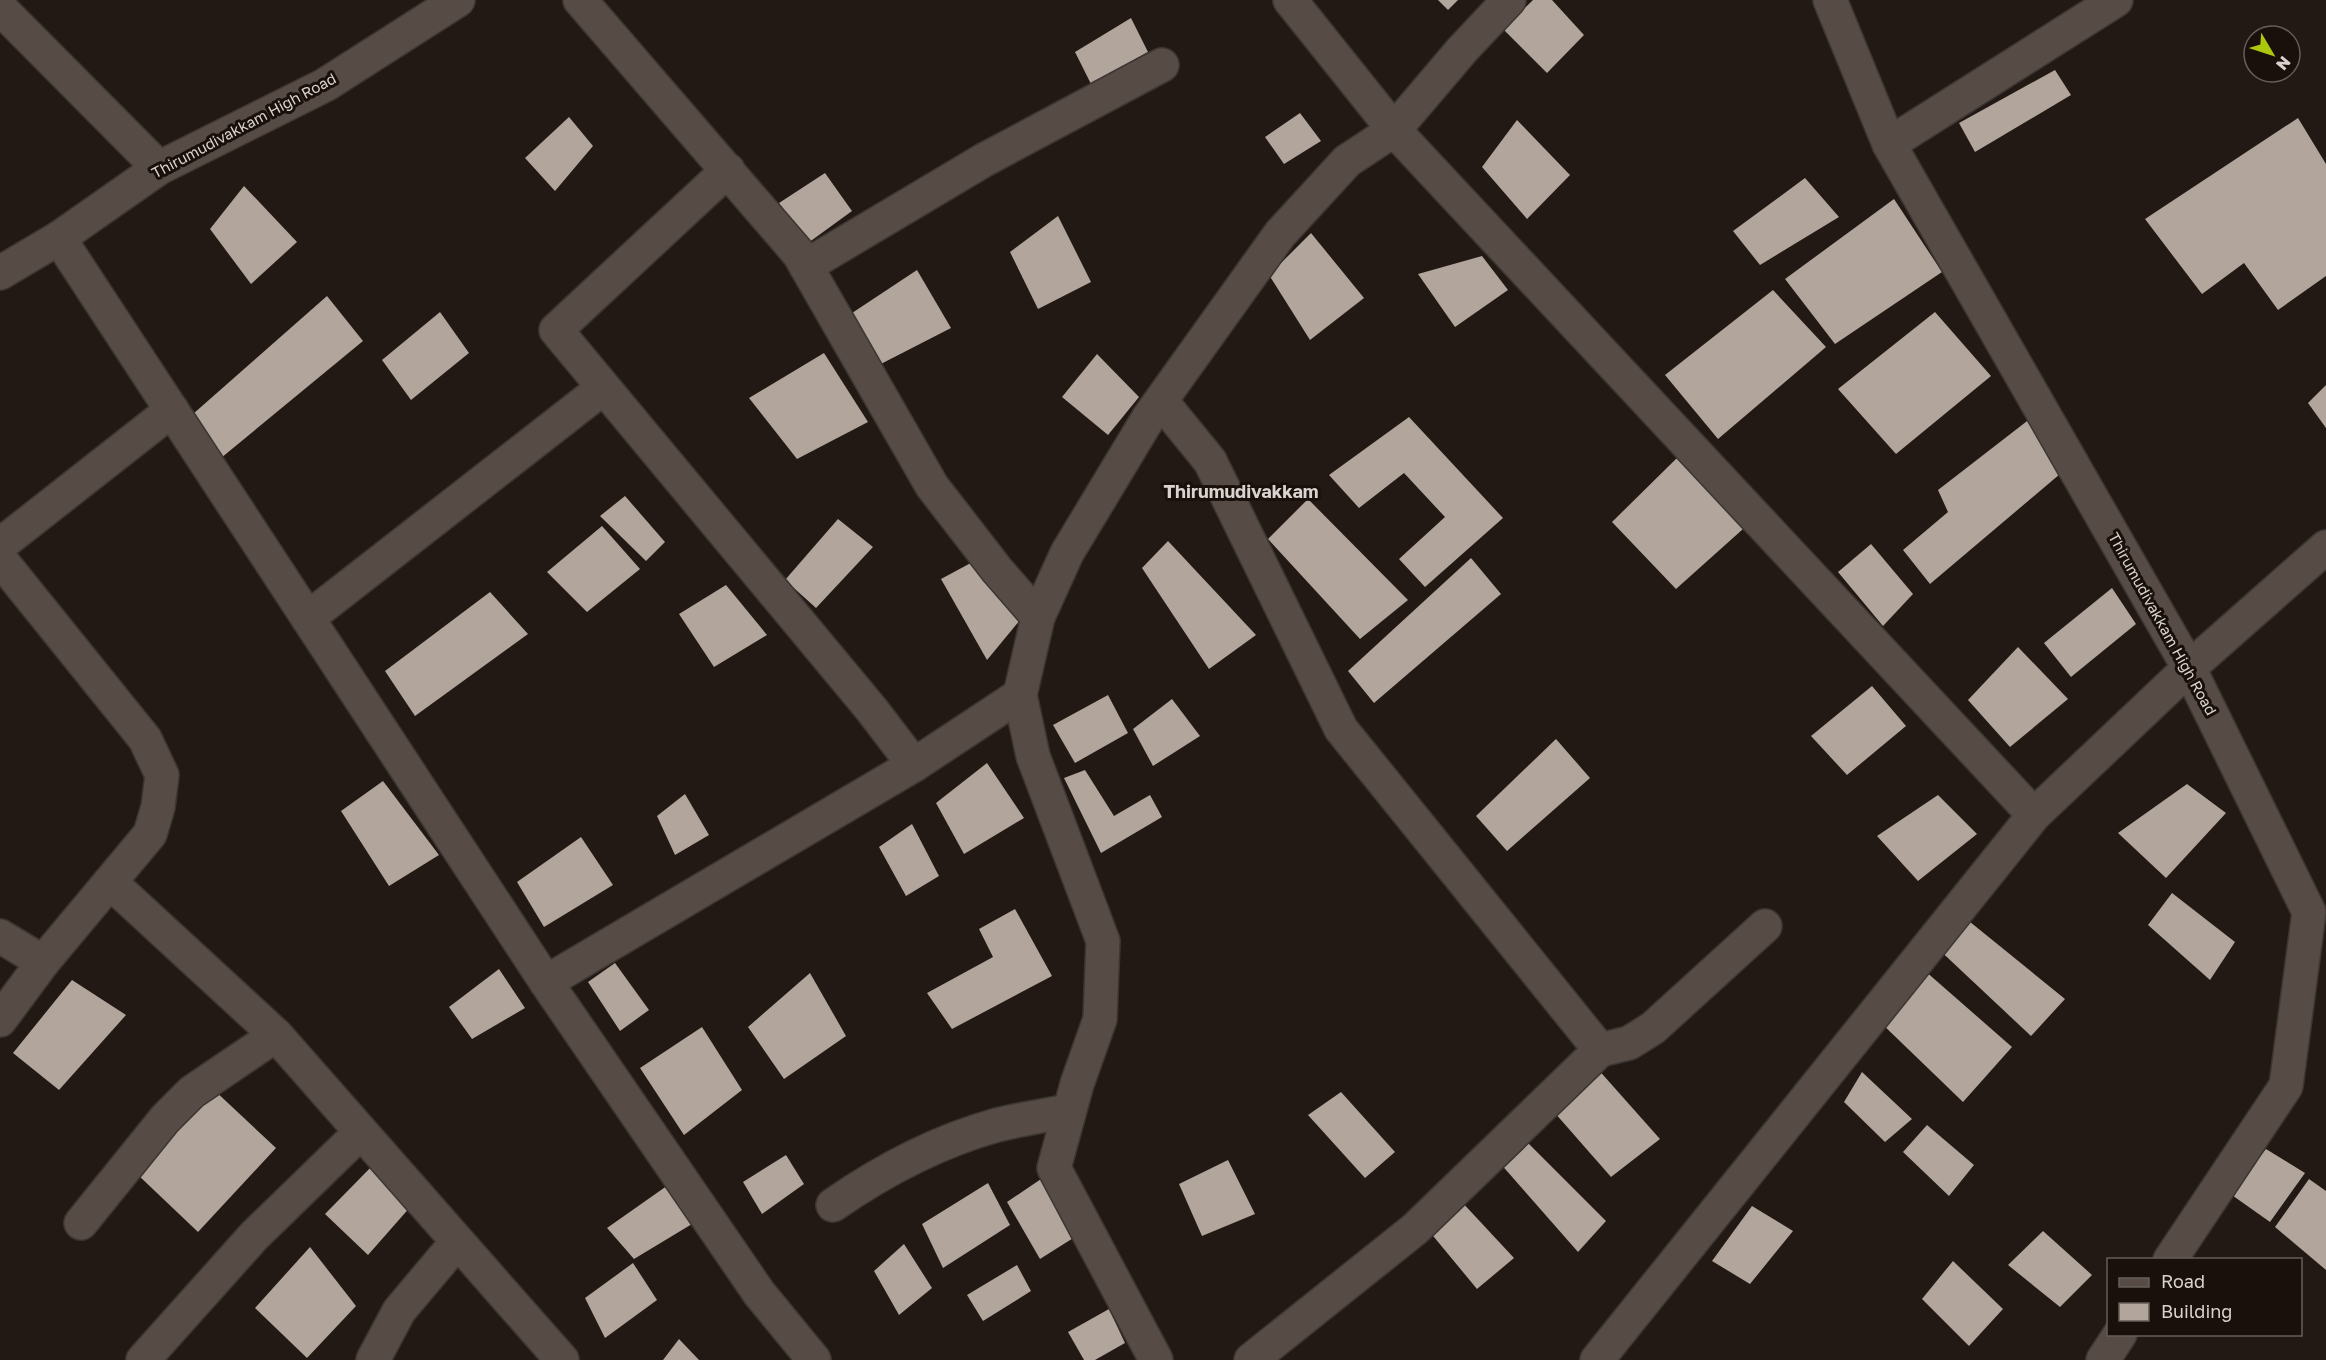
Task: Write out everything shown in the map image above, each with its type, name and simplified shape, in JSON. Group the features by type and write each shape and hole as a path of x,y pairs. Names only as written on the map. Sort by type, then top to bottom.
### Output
{"street":[{"name":"Thirumudivakkam High Road","path":"0,273 59,238 159,168 325,85 458,0"},
{"path":"580,0 799,254 933,486 997,570 1038,616"},
{"path":"1290,0 1394,130 2034,815"},
{"path":"1156,1360 1054,1168 1069,1110 1100,1019 1103,941 1033,756 1020,695 1038,616 1067,553 1161,401 1280,234 1347,161 1394,130 1462,50 1509,0"},
{"name":"Thirumudivakkam High Road","path":"1830,0 1888,144 2189,668 2309,912 2286,1086 2171,1258"},
{"path":"1888,144 2116,0"},
{"path":"0,8 159,168"},
{"path":"806,266 984,160 1162,65"},
{"path":"728,170 556,330 872,710 914,765"},
{"path":"59,238 546,982 759,1293 814,1360"},
{"path":"308,618 603,388"},
{"path":"1161,401 1210,462 1341,729 1600,1050"},
{"path":"0,545 172,410"},
{"path":"1597,1360 2034,815 2189,668 2326,547"},
{"path":"0,559 145,738 162,775 158,807 150,834 43,962 0,1020"},
{"path":"546,982 914,765 1020,695"},
{"path":"111,882 276,1035 562,1360"},
{"path":"1251,1360 1415,1229 1600,1050 1629,1043 1653,1028 1765,926"},
{"path":"0,936 43,962"},
{"path":"81,1223 165,1119 185,1098 235,1061 276,1035"},
{"path":"833,1205 869,1180 922,1154 997,1125 1069,1110"},
{"path":"142,1360 254,1236 361,1132"},
{"path":"373,1360 399,1311 457,1242"},
{"path":"2103,1360 2119,1336"}],"building":[{"path":"1438,0 1458,0 1448,10"},
{"path":"1533,0 1552,0 1584,35 1547,73 1503,29"},
{"path":"1131,18 1148,52 1091,84 1075,52"},
{"path":"2055,70 2071,95 1975,152 1959,123"},
{"path":"1300,113 1321,141 1284,164 1265,137"},
{"path":"569,117 593,146 555,191 525,158"},
{"path":"2298,118 2326,164 2326,276 2278,310 2244,263 2202,294 2145,219"},
{"path":"1517,120 1570,175 1527,219 1482,167"},
{"path":"825,173 852,211 808,243 779,203"},
{"path":"1805,178 1839,217 1760,265 1733,231"},
{"path":"244,186 297,242 251,284 210,229"},
{"path":"1894,199 1942,272 1835,344 1785,279"},
{"path":"1058,216 1091,282 1038,309 1010,252"},
{"path":"1311,233 1364,298 1310,340 1269,275"},
{"path":"1482,256 1508,290 1455,327 1418,274"},
{"path":"917,270 951,328 875,367 846,317"},
{"path":"1773,290 1826,347 1718,439 1665,375"},
{"path":"327,296 363,341 221,458 193,414"},
{"path":"440,312 469,353 411,400 382,360"},
{"path":"1935,312 1991,376 1896,454 1838,389"},
{"path":"824,353 868,422 797,459 749,398"},
{"path":"1097,354 1139,397 1108,435 1062,397"},
{"path":"2326,385 2326,428 2308,403"},
{"path":"1409,417 1503,518 1425,587 1399,559 1445,517 1404,473 1359,508 1329,475"},
{"path":"2031,418 2060,474 1930,584 1903,550 1948,512 1938,490"},
{"path":"1680,455 1743,529 1676,589 1612,522"},
{"path":"625,496 665,542 646,561 600,516"},
{"path":"1308,499 1408,600 1360,639 1268,539"},
{"path":"838,519 873,547 816,608 785,580"},
{"path":"602,526 640,569 587,612 547,572"},
{"path":"1168,541 1256,635 1209,669 1142,568"},
{"path":"1871,544 1913,594 1883,626 1838,572"},
{"path":"980,558 1021,619 987,660 941,579"},
{"path":"1471,558 1501,594 1374,703 1348,671"},
{"path":"726,585 767,635 714,667 679,614"},
{"path":"2112,588 2136,624 2071,677 2044,643"},
{"path":"490,592 528,634 415,716 385,671"},
{"path":"2018,647 2068,699 2010,747 1968,700"},
{"path":"1872,686 1906,726 1847,775 1811,736"},
{"path":"1108,695 1128,733 1075,763 1053,725"},
{"path":"1172,699 1200,736 1153,766 1133,729"},
{"path":"1556,739 1590,778 1507,851 1476,816"},
{"path":"987,763 1024,818 964,854 936,803"},
{"path":"1085,770 1114,816 1150,795 1162,817 1101,853 1064,778"},
{"path":"383,781 439,855 389,886 341,811"},
{"path":"2187,784 2226,813 2166,878 2118,833"},
{"path":"685,794 709,835 675,855 657,816"},
{"path":"1938,795 1977,834 1918,881 1877,836"},
{"path":"912,824 939,876 906,896 879,847"},
{"path":"581,837 613,885 544,927 517,882"},
{"path":"2172,893 2235,942 2210,980 2148,925"},
{"path":"1015,909 1052,976 952,1029 927,993 993,957 979,929"},
{"path":"1959,913 2065,999 2031,1036 1933,944"},
{"path":"615,963 649,1010 620,1031 588,982"},
{"path":"499,969 525,1008 472,1039 449,1007"},
{"path":"1924,970 2012,1047 1963,1102 1878,1020"},
{"path":"810,973 846,1036 784,1079 748,1027"},
{"path":"72,980 126,1015 59,1090 13,1053"},
{"path":"702,1027 742,1090 684,1135 640,1068"},
{"path":"1596,1067 1660,1139 1611,1177 1547,1104"},
{"path":"1862,1072 1912,1119 1885,1142 1844,1102"},
{"path":"213,1089 276,1148 198,1232 137,1174"},
{"path":"1341,1092 1395,1152 1365,1178 1308,1115"},
{"path":"1927,1125 1974,1165 1949,1196 1903,1152"},
{"path":"1527,1142 1606,1221 1578,1252 1499,1162"},
{"path":"2266,1149 2305,1173 2270,1222 2229,1193"},
{"path":"786,1155 804,1184 762,1214 743,1182"},
{"path":"1228,1160 1255,1214 1202,1236 1179,1184"},
{"path":"375,1163 412,1205 368,1255 325,1214"},
{"path":"1044,1177 1078,1235 1040,1259 1007,1202"},
{"path":"2309,1179 2326,1191 2326,1270 2275,1227"},
{"path":"671,1183 697,1221 634,1259 607,1228"},
{"path":"988,1183 1010,1225 943,1268 922,1224"},
{"path":"1460,1200 1514,1258 1477,1289 1429,1231"},
{"path":"1752,1206 1793,1231 1750,1284 1712,1261"},
{"path":"2043,1231 2092,1275 2060,1307 2008,1265"},
{"path":"904,1244 932,1288 899,1315 874,1271"},
{"path":"310,1247 356,1306 307,1358 255,1308"},
{"path":"1953,1261 2003,1309 1969,1346 1922,1299"},
{"path":"633,1263 657,1300 605,1338 585,1298"},
{"path":"1017,1265 1031,1291 983,1321 967,1295"},
{"path":"1109,1309 1125,1343 1095,1360 1084,1360 1068,1332"},
{"path":"679,1339 699,1360 663,1360"}],"district":[{"name":"Thirumudivakkam","path":"1241,492"}]}
